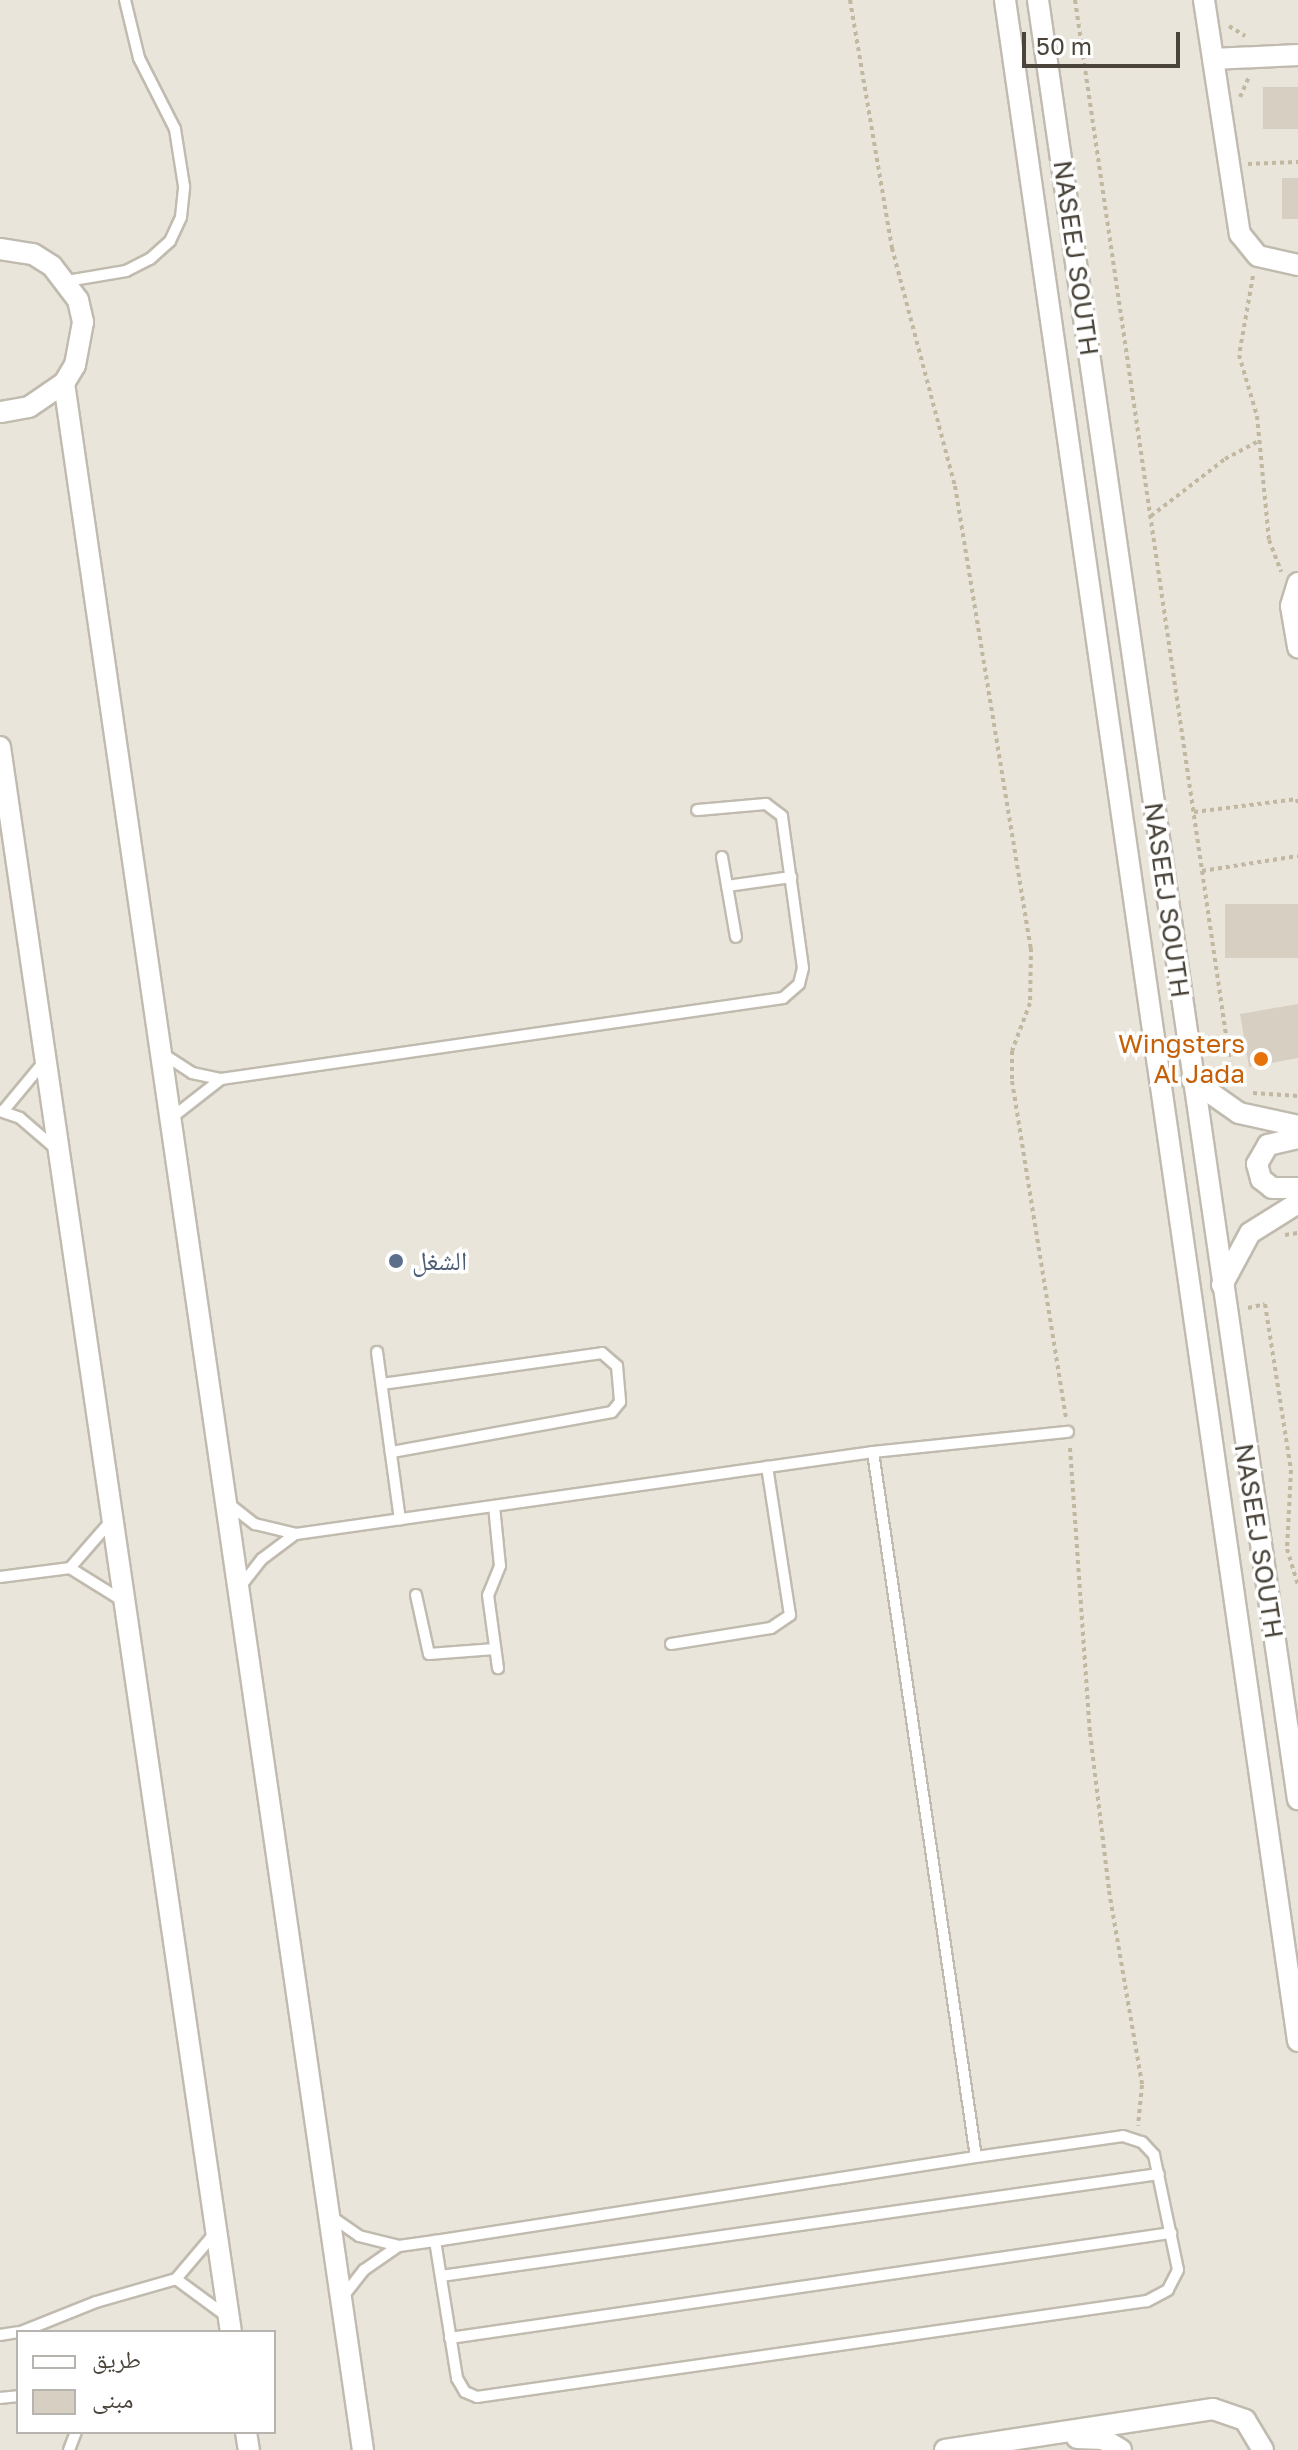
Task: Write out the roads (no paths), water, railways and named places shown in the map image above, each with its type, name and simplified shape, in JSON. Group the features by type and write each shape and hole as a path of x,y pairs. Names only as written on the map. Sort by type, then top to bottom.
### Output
{"street":[{"path":"1005,0 1298,2041"},
{"name":"NASEEJ SOUTH","path":"1038,0 1221,1288 1297,1787"},
{"path":"1204,0 1237,224 1258,256 1298,265"},
{"path":"1213,59 1298,55"},
{"path":"0,249 33,254 67,281 83,322 75,365 64,383 29,407 0,412"},
{"path":"64,383 156,1047 338,2305 363,2450"},
{"path":"1297,586 1291,606 1298,647"},
{"path":"0,747 230,2326"},
{"path":"1192,1080 1239,1113 1298,1126"},
{"path":"1298,1138 1268,1145 1257,1164 1261,1179 1272,1188 1298,1188"},
{"path":"1221,1288 1232,1259 1250,1233 1298,1203"},
{"path":"945,2450 1213,2409 1245,2420 1263,2450"},
{"path":"1030,2437 1092,2437 1121,2450"}],"lane":[{"path":"67,281 126,271 150,259 170,241 181,217 184,186 175,129 139,58 125,0"},
{"path":"156,1047 192,1073 221,1079 783,998 799,984 803,968 791,877 777,809 766,804 697,810"},
{"path":"722,857 736,937"},
{"path":"727,886 791,877"},
{"path":"45,1058 2,1111 35,1128 59,1153"},
{"path":"168,1122 192,1097 221,1079"},
{"path":"377,1352 400,1519"},
{"path":"382,1384 602,1353 617,1366 620,1402 612,1412 391,1452"},
{"path":"223,1496 255,1524 296,1534 873,1452 1068,1432"},
{"path":"873,1452 976,2157"},
{"path":"671,1644 771,1628 790,1615 767,1467"},
{"path":"494,1506 500,1566 488,1595 498,1668"},
{"path":"0,1577 70,1568 91,1550 112,1517"},
{"path":"237,1593 262,1559 296,1534"},
{"path":"70,1568 125,1603"},
{"path":"416,1595 429,1654 495,1649"},
{"path":"325,2210 359,2236 399,2246 976,2157 1133,2137 1154,2155 1178,2270 1168,2290 1155,2299 477,2397 458,2383 435,2241"},
{"path":"441,2276 1159,2174"},
{"path":"26,2330 62,2319 96,2302 176,2279 203,2251 217,2229"},
{"path":"450,2338 1171,2233"},
{"path":"338,2305 364,2270 399,2246"},
{"path":"176,2279 210,2300 230,2326"},
{"path":"62,2319 64,2330"}],"place":[{"name":"Wingsters Al Jada","path":"1261,1059"},
{"name":"الشغل","path":"396,1261"}]}
